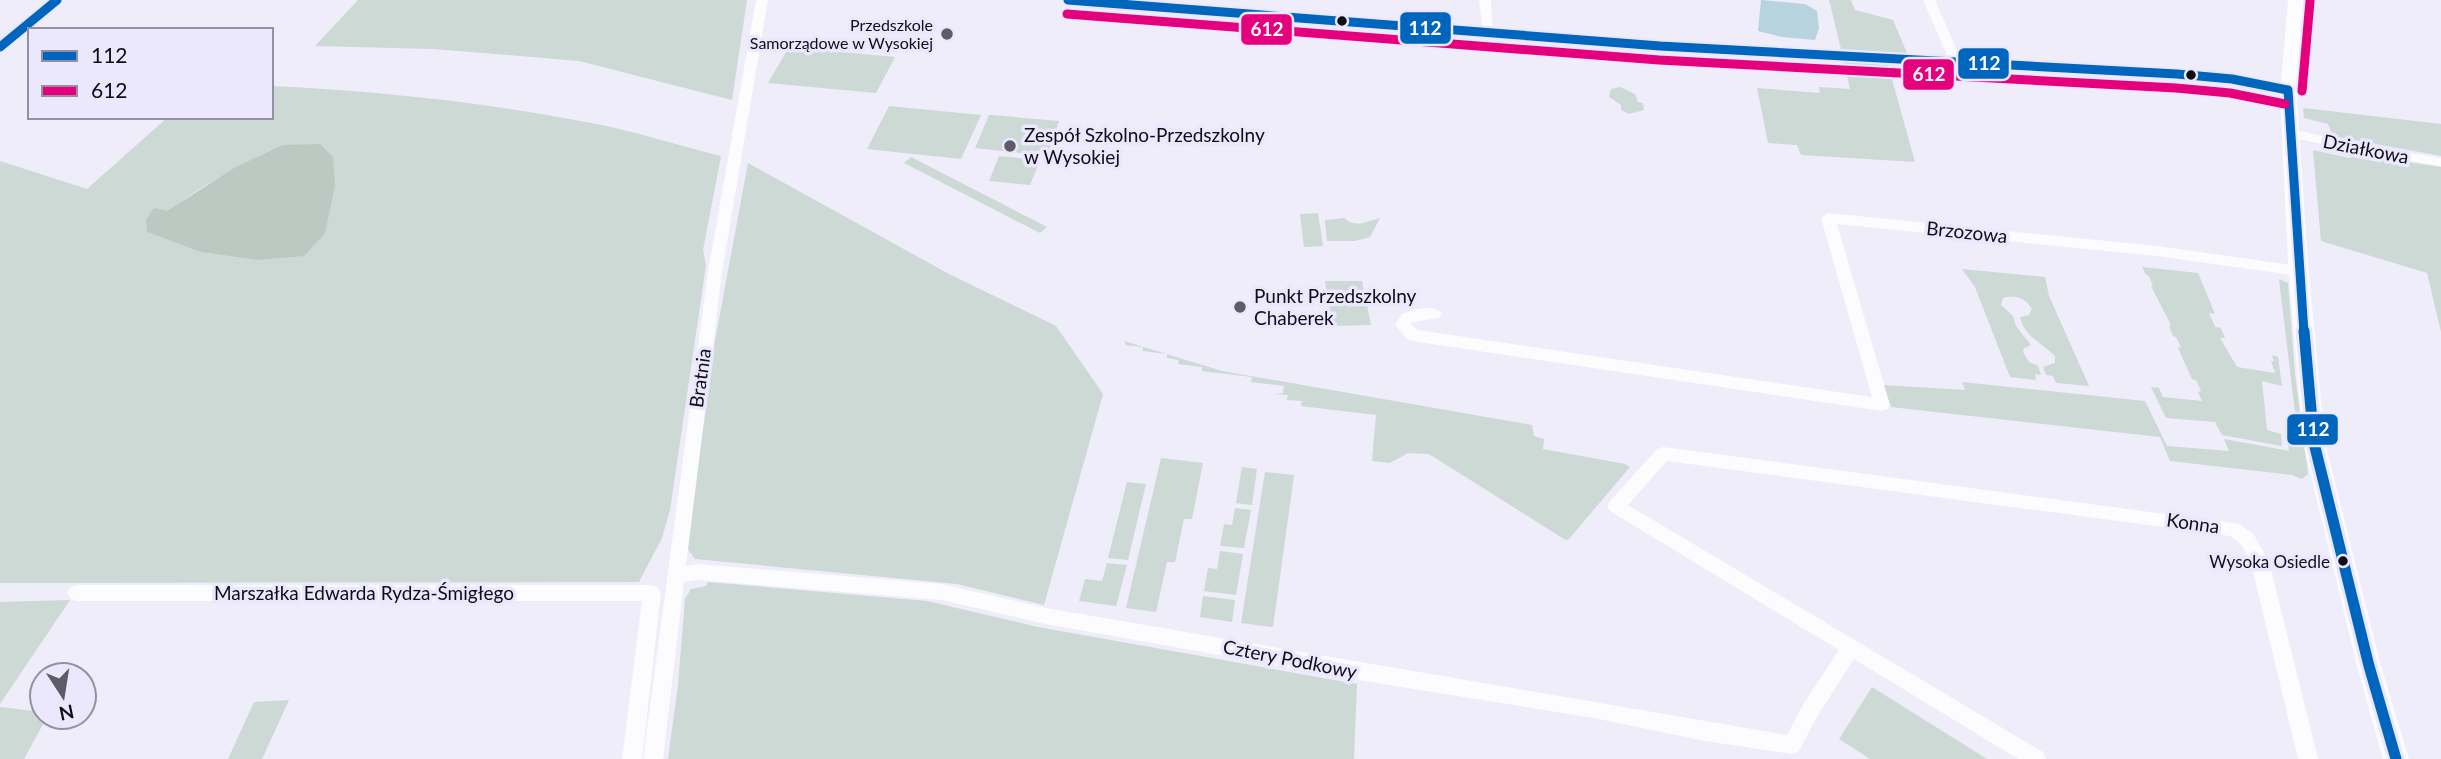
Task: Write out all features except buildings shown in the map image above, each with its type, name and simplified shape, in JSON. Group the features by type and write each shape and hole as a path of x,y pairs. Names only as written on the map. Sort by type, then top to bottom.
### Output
{"street":[{"path":"0,47 57,0"},
{"name":"Bratnia","path":"653,759 715,272 762,0"},
{"path":"1068,0 1674,47 2176,74 2237,80 2288,90"},
{"path":"1485,0 1489,32"},
{"path":"1929,0 1956,62"},
{"path":"2296,0 2288,90 2299,271 2315,448 2369,666 2396,759"},
{"name":"Działkowa","path":"2291,133 2361,149 2441,162"},
{"name":"Brzozowa","path":"1434,314 1406,318 1403,325 1412,335 1882,405 1828,218 2157,251 2299,271"},
{"name":"Konna","path":"1851,648 1616,506 1663,454 2234,529 2248,540 2260,562 2308,759"},
{"name":"Cztery Podkowy","path":"675,576 698,572 940,592 1046,617 1792,745 1811,709 1851,648"},
{"name":"Marszałka Edwarda Rydza-Śmigłego","path":"76,593 652,593 632,759"},
{"path":"1851,648 2036,759"}],"shaded area":[{"path":"358,0 747,0 732,100 579,61 434,49 315,46"},
{"path":"1829,0 1851,0 1855,10 1893,20 1907,53 1841,49"},
{"path":"789,47 895,57 876,93 768,83"},
{"path":"1844,62 1888,65 1915,162 1801,155 1797,145 1768,143 1757,88 1820,93 1819,87 1850,89"},
{"path":"273,86 390,94 508,109 637,133 721,156 703,250 706,266 670,510 662,538 639,582 0,583 0,161 87,189 166,119 273,119","holes":["282,145 256,260 200,252 147,232 193,194"]},
{"path":"1620,87 1635,94 1638,102 1643,103 1644,110 1629,114 1621,110 1621,105 1609,97 1611,89"},
{"path":"889,106 981,115 961,159 867,149"},
{"path":"2303,108 2441,124 2441,156 2333,136 2328,124 2304,118"},
{"path":"989,115 1059,121 1047,156 975,148"},
{"path":"320,144 333,157 335,186 325,233 304,256 256,260 200,252 147,232 146,220 154,208 167,211 234,168 282,145"},
{"path":"2313,150 2349,158 2362,155 2441,167 2441,332 2427,273 2321,241"},
{"path":"999,156 1040,160 1030,185 989,181"},
{"path":"911,157 1047,227 1040,233 904,163"},
{"path":"748,163 949,274 1056,326 1103,394 1044,605 957,584 695,559 687,548 715,341"},
{"path":"1318,213 1323,246 1304,247 1300,214"},
{"path":"1345,218 1357,224 1380,218 1370,237 1355,241 1327,241 1325,220"},
{"path":"2142,267 2198,273 2215,314 2209,313 2215,327 2221,328 2225,338 2220,338 2237,367 2275,373 2272,355 2278,357 2282,386 2262,381 2267,430 2281,434 2282,446 2222,435 2215,422 2166,418 2151,387 2159,388 2163,397 2202,401 2198,392 2201,391 2196,380 2192,379 2178,348 2181,347 2173,336 2169,326 2171,325 2151,286 2149,276"},
{"path":"1962,269 2045,277 2049,296 2089,386 2056,383 2053,376 2046,375 2043,367 2055,363 2055,356 2030,335 2022,324 2020,317 2029,315 2032,309 2023,300 2011,296 2003,298 2001,305 2013,316 2016,326 2031,345 2024,348 2023,352 2029,362 2038,366 2041,375 2035,374 2036,380 2010,377 1975,287"},
{"path":"2279,279 2288,283 2295,374 2308,474 2302,479 2292,475 2170,461 2160,437 1891,407 1883,385 1965,390 1962,382 2145,401 2167,446 2229,451 2224,439 2289,451 2287,436 2298,438"},
{"path":"1325,281 1362,281 1371,325 1332,326"},
{"path":"1124,341 1166,354 1143,351 1143,347 1126,345"},
{"path":"1167,354 1222,371 1532,425 1534,436 1544,439 1543,449 1630,467 1568,540 1429,454 1408,453 1390,463 1372,461 1376,415 1301,406 1302,401 1287,400 1288,395 1275,394 1283,393 1284,386 1251,382 1252,377 1202,371 1202,367 1178,364 1179,360 1167,358"},
{"path":"1161,458 1203,463 1192,519 1184,519 1175,562 1167,562 1156,612 1126,608"},
{"path":"1242,467 1257,469 1252,505 1236,503"},
{"path":"1265,472 1294,475 1273,627 1241,623"},
{"path":"1127,482 1146,484 1128,560 1108,558"},
{"path":"1235,508 1251,510 1244,548 1220,546 1224,524 1232,525"},
{"path":"1220,551 1243,554 1236,595 1204,591 1208,568 1217,569"},
{"path":"1107,563 1127,565 1116,606 1079,601 1085,579 1102,581"},
{"path":"708,582 927,601 1038,627 1357,684 1354,759 668,759 678,685 685,599 691,589 706,586"},
{"path":"1203,596 1235,600 1232,622 1200,617"},
{"path":"70,600 0,704 0,602"},
{"path":"1872,687 1987,759 1870,759 1839,739"},
{"path":"289,700 262,759 228,759 254,702"},
{"path":"0,707 28,710 28,731 39,731 24,759 0,759"}],"water":[{"path":"1761,0 1805,4 1817,11 1819,28 1815,40 1782,37 1758,31"}],"transit line":[{"name":"112","path":"0,47 57,0"},
{"name":"112","path":"1068,0 1660,46 2177,74 2232,79 2288,90"},
{"name":"612","path":"2302,91 2310,1"},
{"name":"612","path":"1067,14 1659,60 2176,88 2230,93 2285,104"},
{"name":"112","path":"2288,90 2298,263 2314,443 2369,666 2396,759"}],"place":[{"name":"Przedszkole Samorządowe w Wysokiej","path":"947,34"},
{"name":"Zespół Szkolno-Przedszkolny w Wysokiej","path":"1010,146"},
{"name":"Punkt Przedszkolny Chaberek","path":"1240,307"},
{"name":"Wysoka Osiedle","path":"2343,561"}]}
